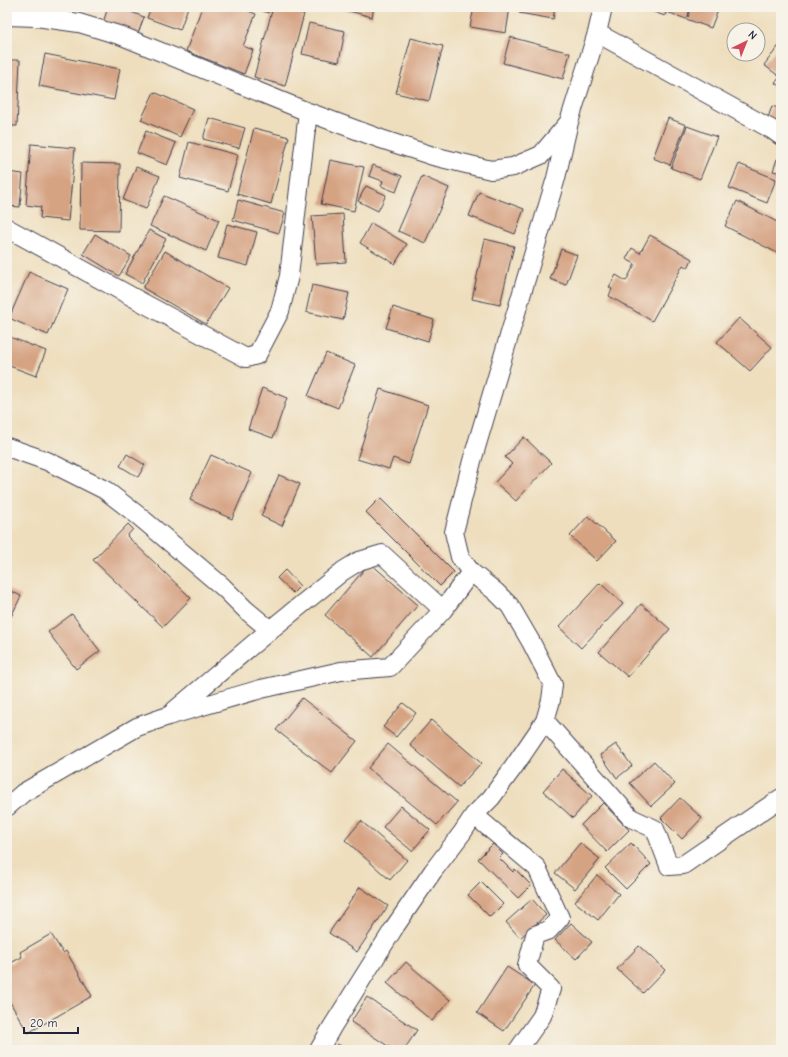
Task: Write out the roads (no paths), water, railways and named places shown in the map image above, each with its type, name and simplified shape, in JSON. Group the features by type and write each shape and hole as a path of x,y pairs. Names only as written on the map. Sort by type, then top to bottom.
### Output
{"street":[{"path":"319,1050 396,925 433,871 474,815 491,798 545,721 551,700 553,685 531,642 510,606 496,592 471,572 460,557 454,532 472,461 556,178 569,122 597,33 603,7"},
{"path":"7,16 36,17 60,14 79,23 122,36 308,112 381,139 433,156 491,170 513,167 540,155 569,122"},
{"path":"597,33 771,129 781,136"},
{"path":"7,228 246,358 257,355 280,311 289,276 308,112"},
{"path":"7,447 47,461 105,490 222,587 270,630"},
{"path":"168,716 270,630 343,571 359,561 382,554 442,610"},
{"path":"7,807 23,794 137,726 261,689 341,671 390,667 442,610 471,572"},
{"path":"545,721 631,818 655,829 669,866 683,865 781,798"},
{"path":"474,815 537,868 560,918 549,930 535,935 527,964 551,989 542,1016 518,1050"}]}
